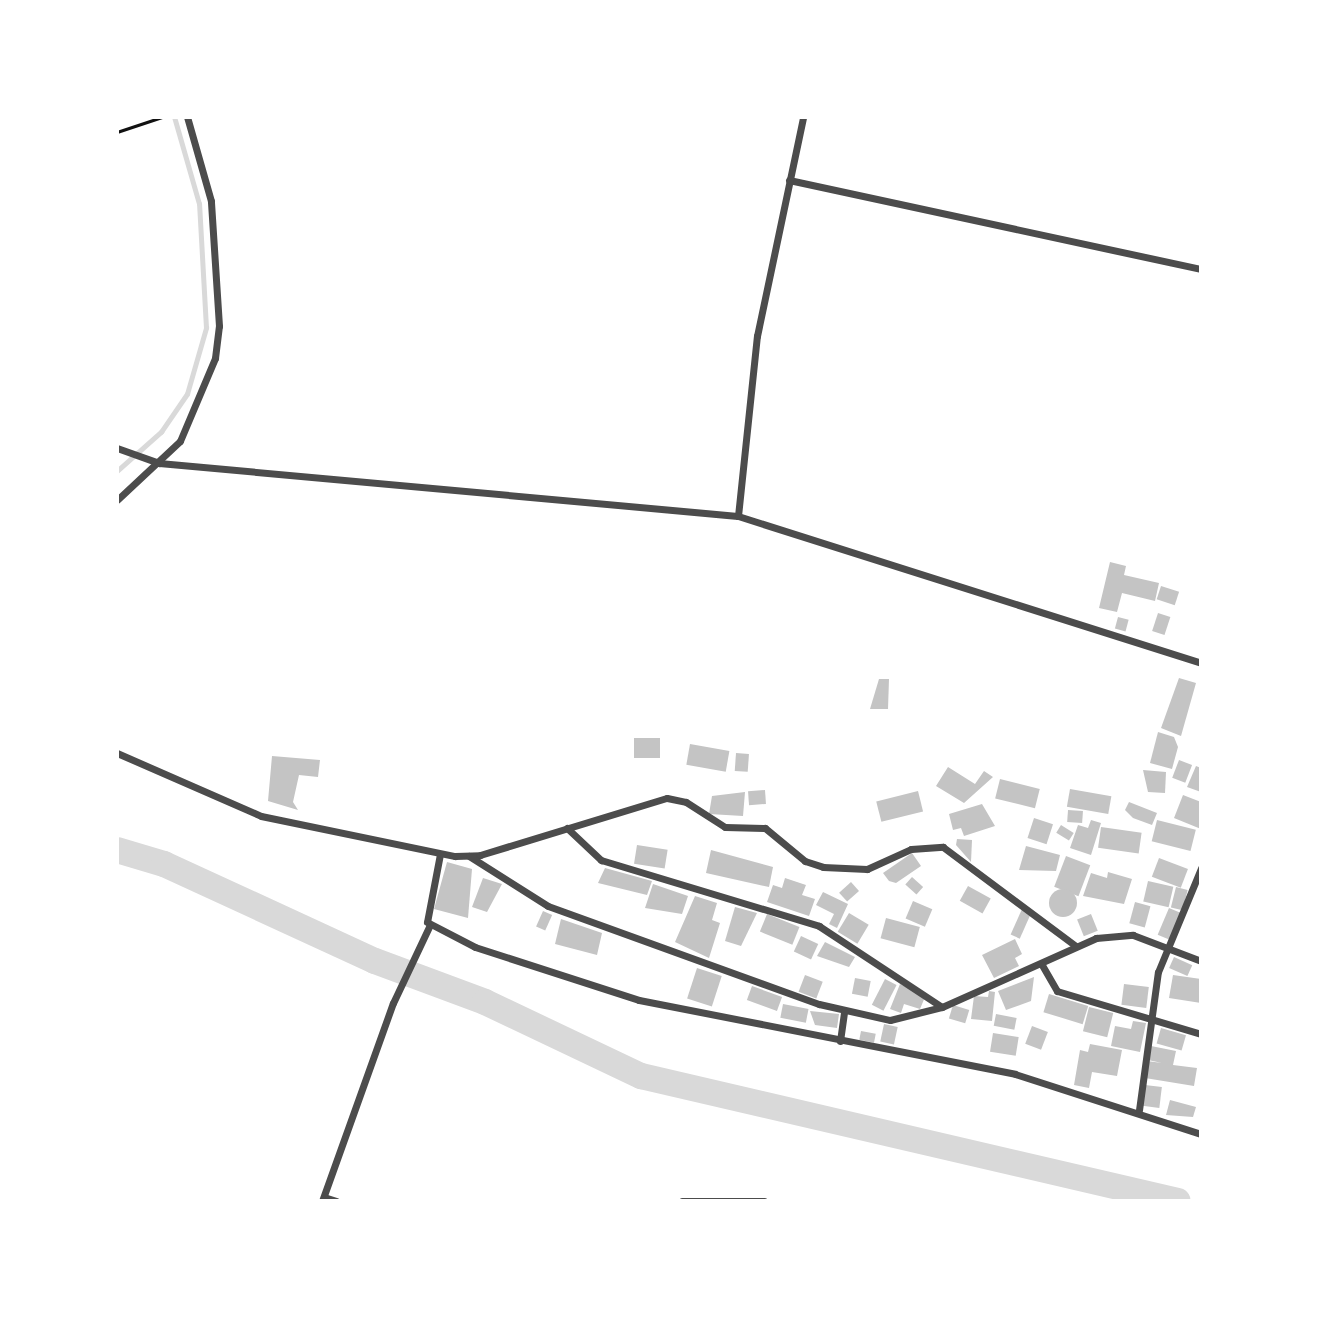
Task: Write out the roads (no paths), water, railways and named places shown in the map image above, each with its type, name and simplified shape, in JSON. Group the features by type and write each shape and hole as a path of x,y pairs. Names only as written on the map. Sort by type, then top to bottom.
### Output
{"street":[{"path":"117,500 159,463 195,411 219,326 211,201 187,117"},
{"path":"738,516 751,372 803,117"},
{"path":"789,180 1201,269"},
{"path":"117,448 133,450 159,463 738,516 1201,663"},
{"path":"117,753 261,817 440,854 470,856 667,798 687,802 725,827 765,828 805,861 824,867 867,869 911,849 943,847 1076,946"},
{"path":"567,828 601,860 819,926 942,1007"},
{"path":"335,1201 323,1199 399,989 429,927 440,854"},
{"path":"470,856 548,906 844,1011 890,1020 942,1007 1042,965 1076,946 1124,934 1172,947 1201,961"},
{"path":"1139,1110 1158,972 1172,947 1201,868"},
{"path":"429,927 565,980 840,1041 1015,1074 1139,1110 1201,1134"},
{"path":"1042,965 1058,991 1201,1034"},
{"path":"840,1041 844,1011"},
{"path":"682,1201 764,1201"}],"waterway":[{"path":"117,471 161,432 187,394 206,328 199,204 174,117"},
{"path":"117,850 164,864 375,961 485,1002 641,1076 1178,1201"}]}
